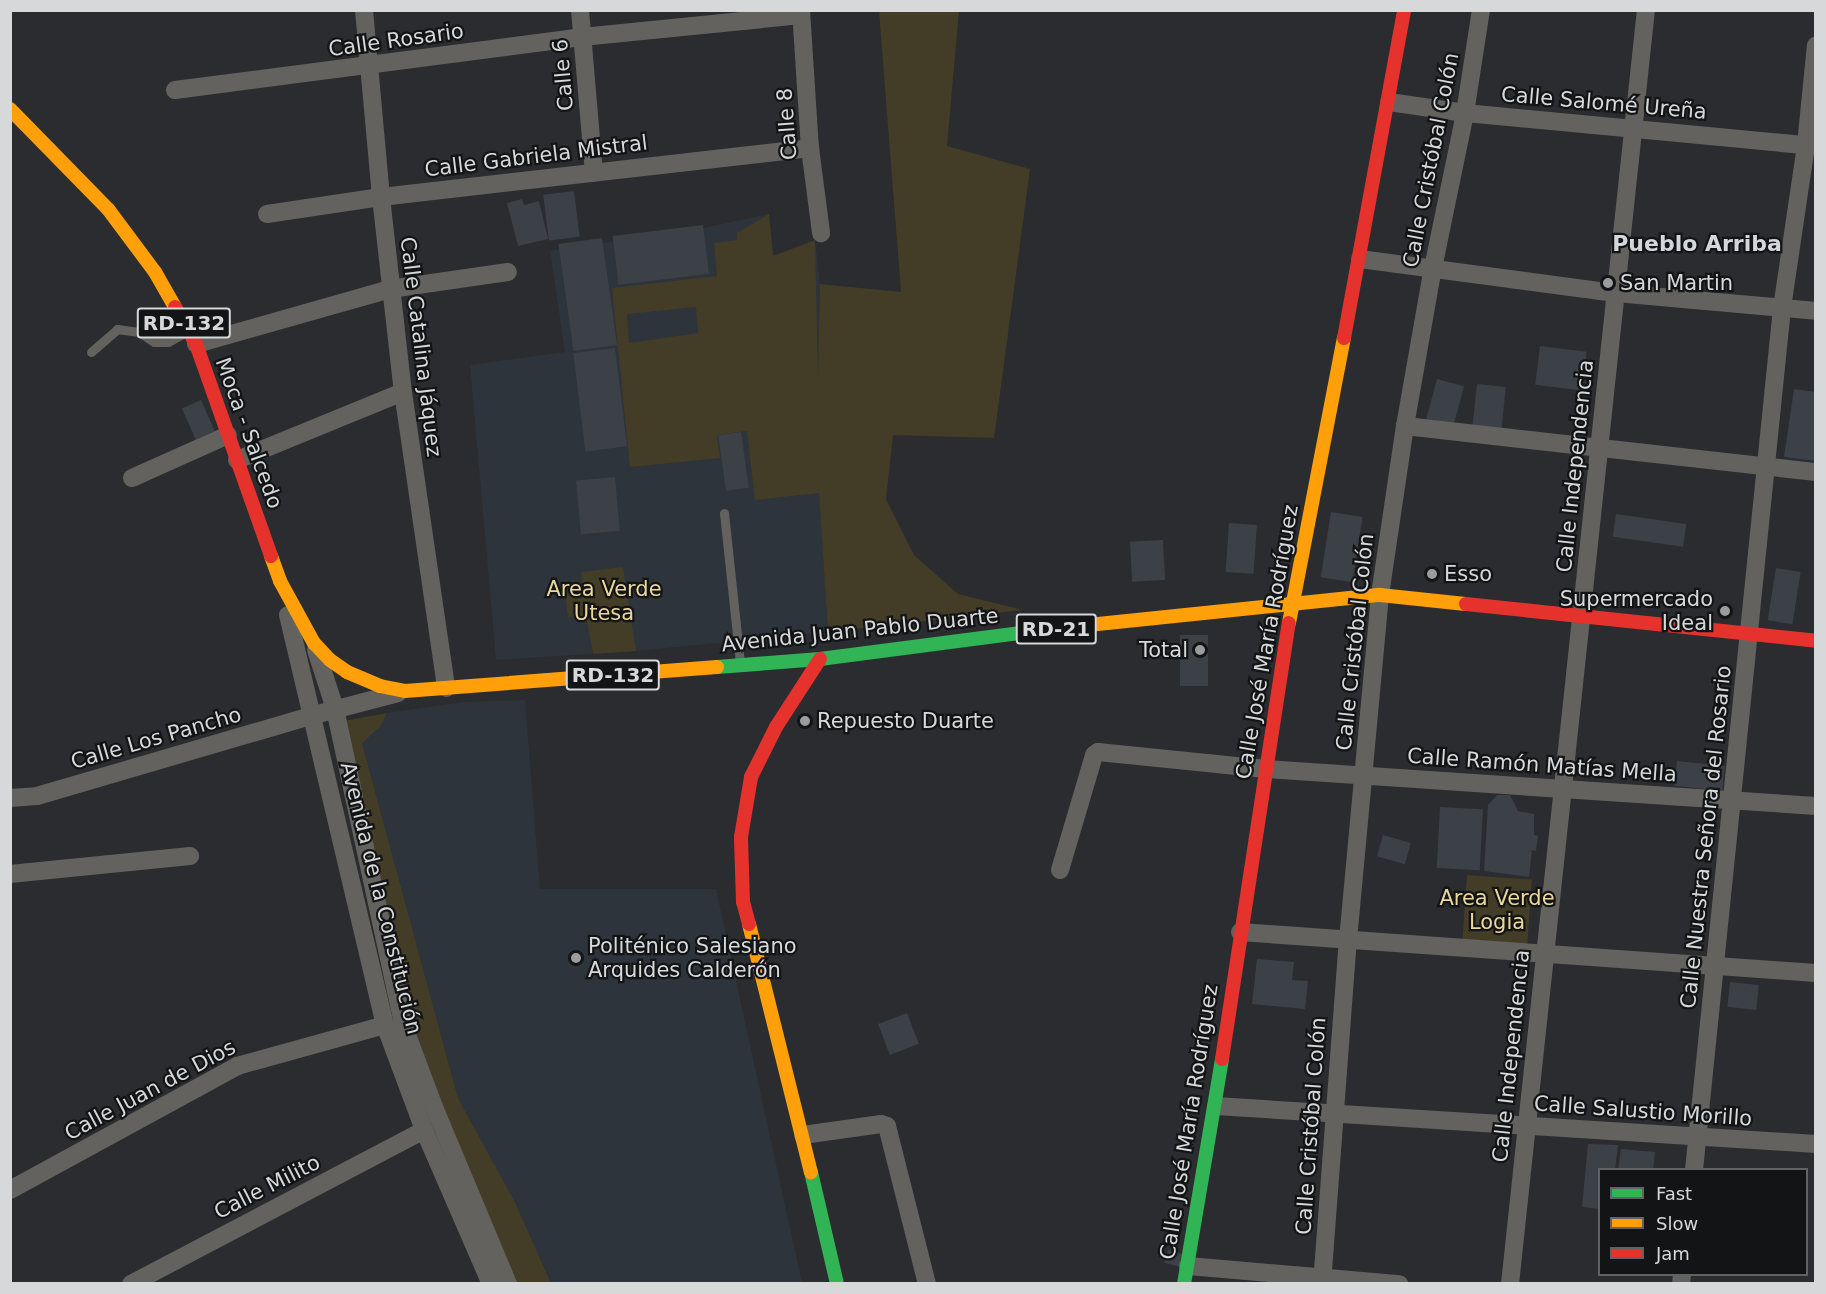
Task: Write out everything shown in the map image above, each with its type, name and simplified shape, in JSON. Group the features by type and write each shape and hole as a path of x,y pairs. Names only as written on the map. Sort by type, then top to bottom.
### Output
{"main road":[{"name":"Calle José María Rodríguez","path":"1186,1275 1216,1106 1240,932 1292,605 1360,260 1404,10"},
{"name":"Moca - Salcedo","path":"10,109 108,209 155,272 192,338 280,581"},
{"name":"Avenida Juan Pablo Duarte","path":"280,581 314,643 330,660 347,672 380,686 405,691 820,659 1095,623 1380,595 1815,641"},
{"path":"820,659 776,727 751,777 741,837 743,902 803,1135 837,1284"}],"street":[{"name":"Calle Catalina Jáquez","path":"364,10 390,289 446,688"},
{"name":"Calle 6","path":"580,10 594,172"},
{"name":"Calle Cristóbal Colón","path":"1322,1281 1348,940 1380,595 1405,426 1433,268 1465,113 1481,10"},
{"name":"Calle Independencia","path":"1510,1284 1646,10"},
{"name":"Calle Rosario","path":"175,90 369,67 582,37 801,13"},
{"name":"Calle 8","path":"801,13 810,148 820,233"},
{"name":"Calle Nuestra Señora del Rosario","path":"1694,1168 1782,308 1811,146 1815,45"},
{"name":"Calle Salomé Ureña","path":"1389,102 1465,113 1811,146"},
{"name":"Calle Gabriela Mistral","path":"267,214 381,197 810,148"},
{"path":"1360,260 1616,293 1815,311"},
{"path":"192,338 390,289 508,272"},
{"path":"237,460 403,392"},
{"path":"1405,426 1815,472"},
{"path":"132,478 228,435"},
{"name":"Avenida de la Constitución","path":"280,581 314,715 385,1025 424,1130 491,1284"},
{"name":"Avenida de la Constitución","path":"314,643 335,709 404,1027 434,1107 508,1284"},
{"name":"Calle Los Pancho","path":"10,798 37,796 335,709 405,691"},
{"name":"Calle Ramón Matías Mella","path":"1060,870 1097,753 1266,769 1815,806"},
{"path":"10,874 190,856"},
{"path":"1240,932 1815,973"},
{"name":"Calle Juan de Dios","path":"10,1190 237,1066 385,1025"},
{"name":"Calle Salustio Morillo","path":"1216,1106 1815,1144"},
{"path":"803,1135 881,1124 887,1126 927,1284"},
{"name":"Calle Milito","path":"131,1284 424,1130"},
{"path":"1186,1275 1399,1284"}],"lane":[{"path":"91,352 117,329 138,332 154,342 192,338"},
{"path":"724,513 740,665"}],"shaded area":[{"path":"769,214 773,256 815,240 820,284 818,472 828,632 636,651 496,660 470,365 565,352 550,251 703,228"},
{"name":"Politénico Salesiano Arquides Calderón","path":"525,700 540,889 716,889 802,1283 551,1283 515,1202 458,1098 362,743 380,727 387,713 464,702"}],"green space":[{"path":"879,11 959,11 947,146 1030,169 994,438 893,435 886,499 914,555 958,594 1023,610 828,632 819,493 755,500 747,431 717,435 720,458 630,467 612,288 717,276 714,243 737,240 737,233 769,214 773,256 815,240 818,376 820,284 901,292","holes":["696,307 698,333 629,343 627,314"]},
{"name":"Area Verde Utesa","path":"623,567 636,651 593,654 586,616 568,617 565,593 583,590 581,572"},
{"path":"387,713 380,727 362,743 458,1098 515,1202 551,1283 515,1283 404,1027 338,722"},
{"name":"Area Verde Logia","path":"1467,875 1532,880 1527,945 1462,941"}],"building":[{"path":"574,191 580,237 549,240 543,195"},
{"path":"522,199 524,205 539,201 548,239 518,246 507,203"},
{"path":"703,225 709,274 619,285 613,236"},
{"path":"602,238 617,345 573,351 558,244"},
{"path":"1540,346 1587,352 1582,390 1535,385"},
{"path":"615,348 627,446 585,451 573,353"},
{"path":"1437,379 1464,386 1453,427 1426,420"},
{"path":"1477,384 1506,387 1501,429 1473,426"},
{"path":"1794,389 1816,392 1816,461 1784,457"},
{"path":"201,400 215,431 196,440 182,409"},
{"path":"741,432 749,487 726,491 718,435"},
{"path":"615,477 620,531 581,534 576,480"},
{"path":"1331,512 1363,517 1352,582 1321,577"},
{"path":"1616,514 1686,524 1683,547 1613,537"},
{"path":"1229,523 1257,525 1254,574 1226,572"},
{"path":"1163,540 1165,580 1132,582 1130,542"},
{"path":"1776,568 1801,572 1792,624 1768,620"},
{"path":"1180,635 1208,635 1208,686 1180,686"},
{"path":"1677,761 1725,766 1722,791 1674,786"},
{"path":"1497,795 1510,795 1518,811 1534,814 1534,835 1538,836 1536,851 1532,850 1529,877 1484,871 1488,805"},
{"path":"1440,807 1483,809 1480,870 1437,868"},
{"path":"1383,835 1411,843 1405,864 1377,856"},
{"path":"1257,959 1294,962 1292,980 1308,981 1305,1009 1252,1004"},
{"path":"1730,982 1759,985 1756,1010 1727,1007"},
{"path":"907,1013 919,1044 890,1055 878,1024"},
{"path":"1588,1144 1618,1145 1615,1168 1598,1168 1598,1209 1582,1207"},
{"path":"1621,1149 1655,1152 1653,1168 1618,1168"},
{"path":"1168,1250 1182,1254 1179,1267 1164,1262"}],"traffic: fast":[{"path":"717,667 820,659 1059,628"},
{"path":"1184,1284 1222,1059"},
{"path":"811,1172 837,1284"}],"traffic: slow":[{"path":"10,109 108,209 155,272 175,307"},
{"path":"1289,623 1344,338"},
{"path":"271,556 280,581 314,643 330,660 347,672 380,686 405,691 717,667"},
{"path":"1059,628 1380,595 1466,604"},
{"path":"749,924 811,1172"}],"traffic: jam":[{"path":"1344,338 1404,10"},
{"path":"175,307 196,344 271,556"},
{"path":"1466,604 1816,641"},
{"path":"1222,1059 1289,623"},
{"path":"749,924 743,902 741,837 751,777 776,727 820,659"}],"place":[{"name":"San Martin","path":"1608,283"},
{"name":"Esso","path":"1432,574"},
{"name":"Supermercado Ideal","path":"1725,611"},
{"name":"Total","path":"1200,650"},
{"name":"Repuesto Duarte","path":"805,721"},
{"name":"Politénico Salesiano Arquides Calderón","path":"576,958"}],"district":[{"name":"Pueblo Arriba","path":"1697,244"}]}
